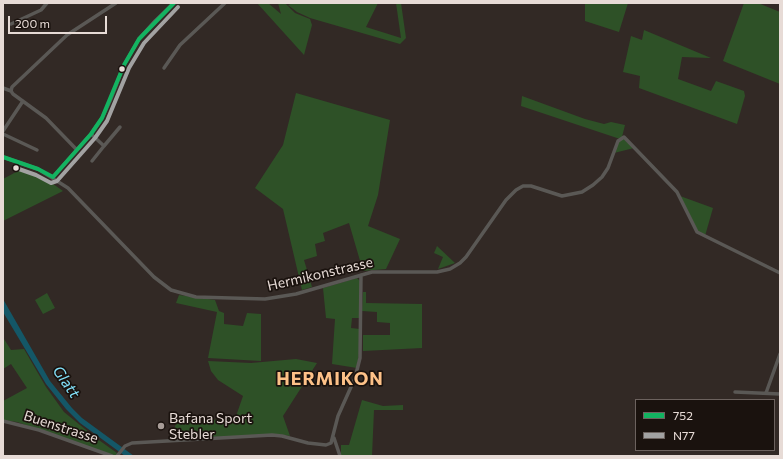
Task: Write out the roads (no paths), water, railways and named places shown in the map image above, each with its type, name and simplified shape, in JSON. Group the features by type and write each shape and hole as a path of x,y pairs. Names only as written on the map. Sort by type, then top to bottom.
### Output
{"street":[{"path":"10,24 42,10 47,3"},
{"path":"11,91 12,88 67,35 116,3"},
{"path":"164,68 180,45 226,3"},
{"path":"53,177 91,134 110,102 120,72 134,46 149,26 172,4"},
{"path":"3,88 11,91 46,118 77,150"},
{"path":"23,101 3,132 37,150"},
{"path":"92,161 120,127"},
{"path":"91,134 104,146"},
{"name":"Hermikonstrasse","path":"3,156 38,169 53,177 74,193 154,277 166,287 183,294 204,298 272,298 296,294 375,272 437,272 456,266 466,257 506,200 516,190 523,186 531,186 562,196 582,192 593,185 606,173 618,141 622,138 626,139 674,188 682,201 694,229 704,236 780,273"},
{"path":"119,455 124,447 132,444 272,435 288,437 308,443 326,445 331,443 334,438 338,416 355,378 360,358 361,275"},
{"path":"766,393 780,354"},
{"path":"735,392 780,394"},
{"name":"Buenstrasse","path":"3,421 38,430 112,456"},
{"path":"334,438 340,456"}],"water":[{"name":"Glatt","path":"3,299 50,381 72,408 82,418 134,456 125,456 80,423 66,409 46,384 3,312"}],"place":[{"name":"Bafana Sport Stebler","path":"161,426"}],"district":[{"name":"HERMIKON","path":"330,379"}]}
